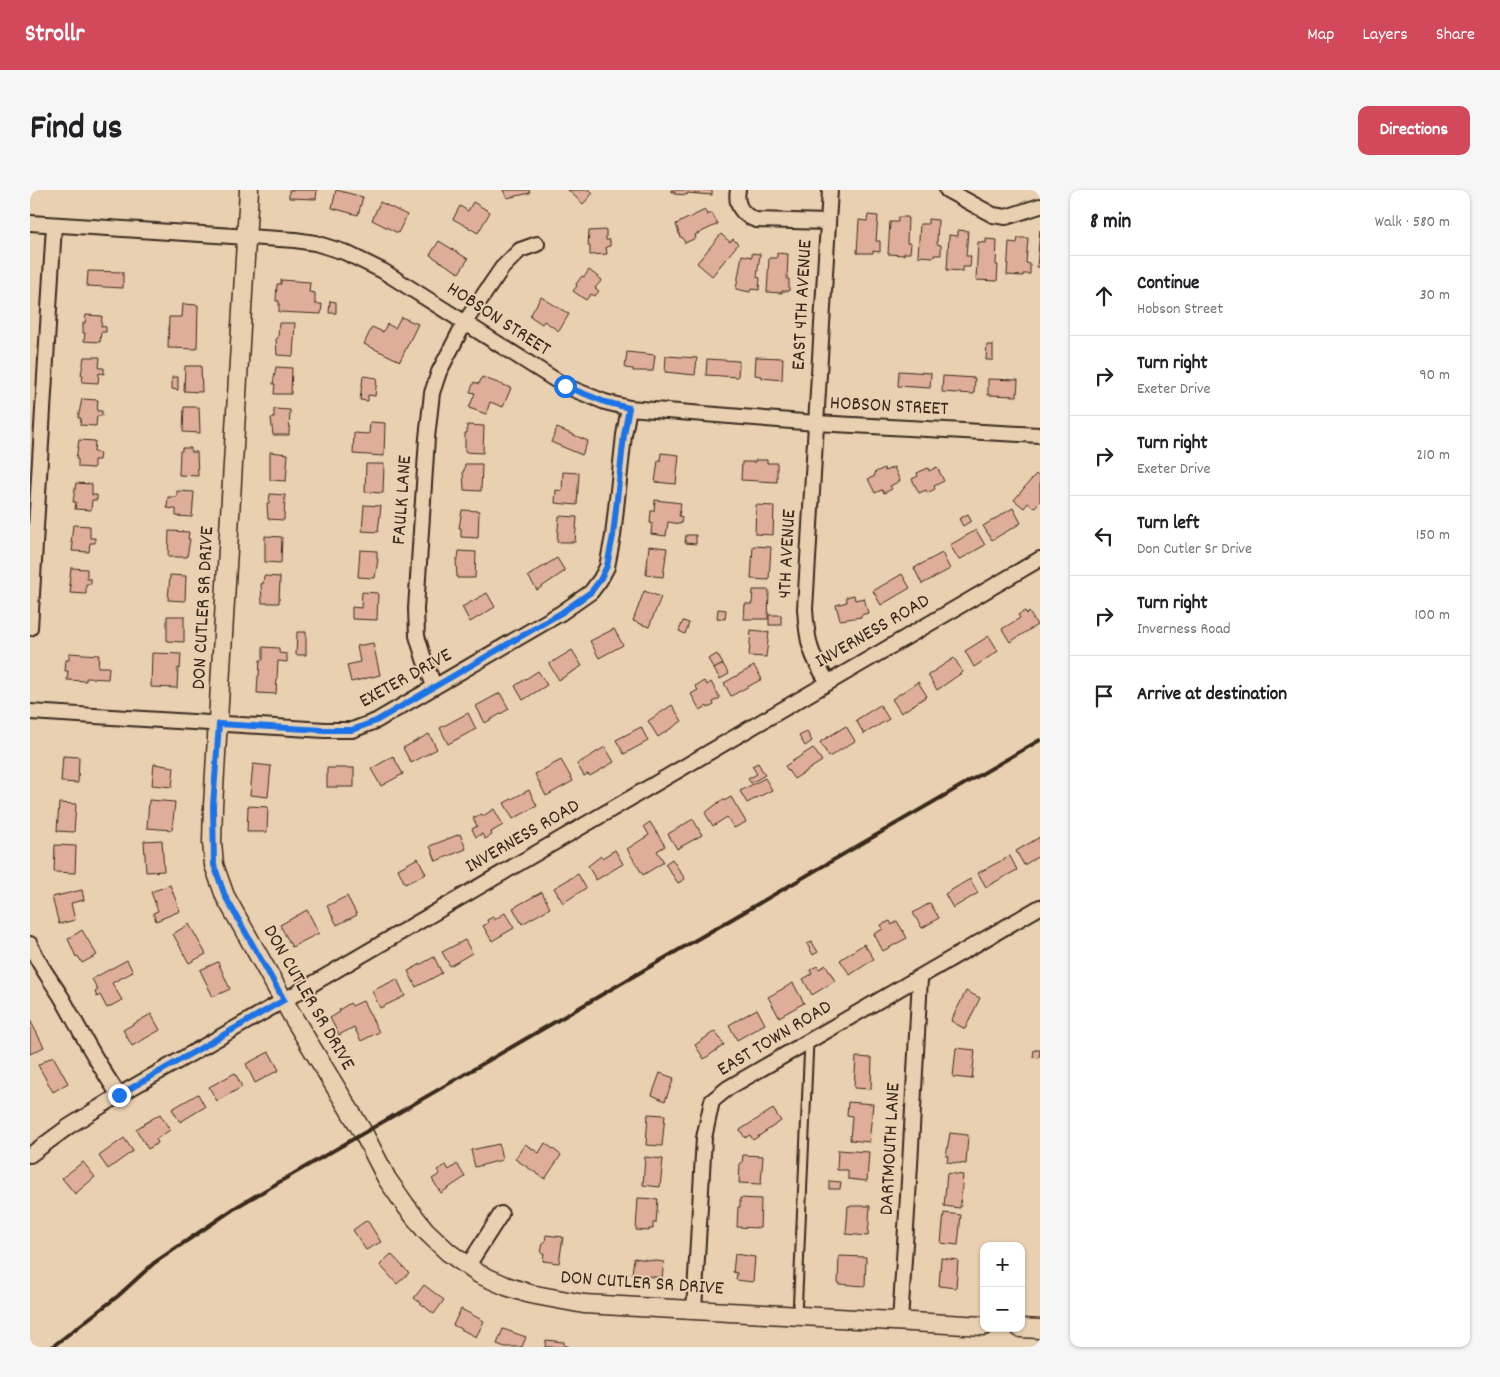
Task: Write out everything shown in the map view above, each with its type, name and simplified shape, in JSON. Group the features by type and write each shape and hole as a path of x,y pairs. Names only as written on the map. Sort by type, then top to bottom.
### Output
{"street":[{"name":"DON CUTLER SR DRIVE","path":"249,190 213,806 214,865 225,896 284,1000 364,1134 387,1179 425,1230 448,1252 467,1266 506,1286 530,1294 584,1304 980,1326"},
{"path":"738,190 739,207 746,215 756,220 828,222"},
{"name":"EAST 4TH AVENUE","path":"816,423 830,190"},
{"path":"948,190 993,214 1006,217 1040,206"},
{"name":"HOBSON STREET","path":"30,224 295,240 315,243 344,252 383,271 565,386 605,402 629,408 718,417 1040,435"},
{"path":"30,628 54,225"},
{"name":"FAULK LANE","path":"434,686 418,636 416,609 427,438 432,393 439,372 465,322 502,268 520,250 538,244"},
{"name":"EXETER DRIVE","path":"30,712 325,730 352,730 376,721 561,613 591,592 607,566 613,536 629,408"},
{"name":"4TH AVENUE","path":"816,423 805,609 806,632 812,653 828,682"},
{"name":"INVERNESS ROAD","path":"30,1155 119,1095 1040,559"},
{"name":"EAST TOWN ROAD","path":"694,1310 704,1138 712,1102 728,1088 1040,907"},
{"path":"30,944 104,1075 119,1095"},
{"name":"DARTMOUTH LANE","path":"900,1322 920,978"},
{"path":"467,1266 501,1214"},
{"path":"1025,1328 1040,1329"}],"lane":[{"path":"797,1316 809,1041"}],"building":[{"path":"289,190 317,190 316,199 289,198"},
{"path":"336,190 363,197 358,215 332,208"},
{"path":"503,190 529,190 530,193 507,198"},
{"path":"568,190 590,190 593,193 583,204"},
{"path":"671,190 712,190 712,195 674,194 675,192 671,192"},
{"path":"380,202 407,215 398,233 372,220"},
{"path":"473,202 490,212 478,233 453,219 460,206 468,211"},
{"path":"705,210 707,215 712,213 718,224 695,235 696,238 685,243 682,237 680,237 676,224"},
{"path":"868,215 878,216 876,241 880,241 880,252 857,253 859,220 867,221"},
{"path":"898,217 908,217 907,243 911,243 910,253 904,253 904,255 888,254 890,222 898,222"},
{"path":"928,219 938,220 937,244 941,245 941,255 934,255 934,257 918,256 920,224 928,224"},
{"path":"606,230 606,240 610,240 610,246 606,247 607,254 590,255 590,246 588,246 589,231"},
{"path":"958,230 968,231 966,256 971,256 970,267 963,267 963,271 947,270 949,235 958,236"},
{"path":"1040,230 1040,267 1037,267"},
{"path":"721,234 730,242 733,239 738,244 712,276 697,263"},
{"path":"1018,238 1028,238 1026,263 1030,264 1030,274 1023,274 1023,276 1007,275 1009,242 1017,243"},
{"path":"986,239 997,240 997,281 976,280 978,242 986,243"},
{"path":"439,241 468,259 459,273 430,255"},
{"path":"752,253 760,254 757,277 760,278 759,290 751,289 750,292 736,289 742,255 752,257"},
{"path":"777,253 788,254 787,279 789,279 789,291 782,291 782,293 767,292 769,258 777,258"},
{"path":"589,270 602,280 595,288 599,291 595,296 591,294 586,300 573,291 582,276 584,277"},
{"path":"88,271 123,272 123,288 87,286"},
{"path":"281,280 310,282 309,292 315,293 315,304 322,304 321,314 279,312 279,301 276,301 277,284 281,284"},
{"path":"541,297 569,314 559,331 544,321 542,324 530,316"},
{"path":"330,301 336,302 336,313 329,313"},
{"path":"183,304 198,305 197,349 168,348 169,317 182,317"},
{"path":"86,315 102,316 101,326 106,327 106,332 101,332 100,342 84,341 83,323 85,323"},
{"path":"401,317 418,324 400,361 364,344 372,327 383,332 387,324 395,328"},
{"path":"279,323 295,323 293,356 277,355 276,338 278,338"},
{"path":"987,345 993,345 993,360 986,360"},
{"path":"627,352 655,355 653,371 633,371 633,369 625,368"},
{"path":"666,356 697,358 695,375 665,372"},
{"path":"84,357 100,357 99,368 104,368 104,374 99,373 98,383 82,382 83,375 81,375"},
{"path":"756,357 783,358 782,380 762,378 762,376 755,375"},
{"path":"707,359 739,361 738,377 706,375"},
{"path":"185,366 201,366 202,392 184,391"},
{"path":"276,367 292,368 291,394 274,394 275,384 273,384"},
{"path":"899,371 931,373 930,388 898,386"},
{"path":"363,376 377,378 375,396 368,395 368,401 360,400"},
{"path":"943,376 975,378 974,394 942,392"},
{"path":"172,377 178,377 178,390 172,389"},
{"path":"482,377 511,388 503,407 490,402 486,414 469,408 475,393 470,392 474,382 479,384"},
{"path":"988,379 1018,380 1017,396 988,395"},
{"path":"82,399 98,400 97,411 102,411 102,416 97,416 96,426 80,425 81,418 78,418"},
{"path":"184,407 199,407 200,433 183,432"},
{"path":"274,409 290,410 289,435 273,435 271,418 274,418"},
{"path":"370,422 385,423 384,456 353,454 354,433 369,434"},
{"path":"467,425 484,426 483,453 465,452"},
{"path":"557,428 588,441 582,455 551,442"},
{"path":"79,440 95,441 94,452 100,453 99,460 94,460 94,468 78,467 78,459 76,459"},
{"path":"182,448 191,448 191,452 197,452 198,476 179,475 180,451 182,451"},
{"path":"270,452 288,454 286,481 270,480"},
{"path":"661,453 679,455 676,484 655,482"},
{"path":"755,460 767,460 767,463 777,463 777,482 741,480 742,462 755,462"},
{"path":"366,464 384,464 383,493 365,492"},
{"path":"465,464 482,464 481,491 464,490 463,471"},
{"path":"894,467 900,481 890,486 892,489 884,493 882,490 875,493 868,479 875,476 874,473 884,468 885,471"},
{"path":"937,467 944,481 934,486 935,489 927,493 926,490 919,493 912,479 918,476 917,473 928,468 929,471"},
{"path":"563,472 579,473 577,505 555,503 556,490 562,491"},
{"path":"1036,474 1040,478 1040,501 1034,508 1028,503 1024,508 1014,500"},
{"path":"76,483 92,484 92,495 97,495 97,500 92,500 91,510 75,509 76,502 73,502"},
{"path":"177,491 194,492 192,517 176,516 176,509 167,508 168,497 177,497"},
{"path":"270,494 285,495 284,520 268,519 267,503 269,503"},
{"path":"655,500 681,503 679,516 682,517 681,524 668,522 666,536 651,534 651,511 654,511"},
{"path":"364,505 381,506 378,532 362,531"},
{"path":"756,505 774,506 773,535 755,534"},
{"path":"1013,508 1021,523 992,540 983,526"},
{"path":"462,510 479,511 478,538 461,537 461,528 459,528"},
{"path":"968,514 971,521 963,526 959,519"},
{"path":"559,516 577,517 575,542 557,542"},
{"path":"73,525 90,526 90,538 95,538 95,543 90,543 89,552 72,551"},
{"path":"976,530 985,545 959,560 950,545"},
{"path":"169,531 189,532 188,539 190,539 187,557 168,557"},
{"path":"686,535 696,535 696,544 685,543"},
{"path":"265,536 282,537 281,563 265,562"},
{"path":"649,546 667,548 663,577 646,575"},
{"path":"753,546 771,547 769,580 751,579"},
{"path":"360,550 377,551 378,559 375,578 358,577"},
{"path":"459,551 476,552 475,578 457,578 456,559 458,559"},
{"path":"942,553 950,569 922,584 914,568"},
{"path":"557,558 565,571 537,590 528,576"},
{"path":"71,568 87,569 87,579 91,579 91,584 86,584 86,594 70,593"},
{"path":"902,574 910,588 881,605 873,591"},
{"path":"170,575 186,576 185,601 168,600"},
{"path":"264,576 280,577 279,603 262,603 261,583 263,584"},
{"path":"753,590 769,590 768,619 744,619 745,604 752,604"},
{"path":"644,591 661,597 649,627 633,621"},
{"path":"362,592 378,593 377,620 352,619 352,607 361,608"},
{"path":"487,593 495,607 470,622 462,607"},
{"path":"854,595 855,600 864,598 868,613 861,615 861,617 840,620 836,605 847,602 846,597"},
{"path":"718,609 726,610 725,619 717,618"},
{"path":"1025,611 1027,614 1029,612 1037,625 1010,642 1002,629 1020,618 1018,615"},
{"path":"769,615 781,615 781,625 769,625"},
{"path":"167,616 184,616 184,642 167,641"},
{"path":"683,621 689,623 685,634 679,631"},
{"path":"614,629 623,645 599,658 590,641"},
{"path":"751,630 769,632 766,657 749,656"},
{"path":"297,632 306,632 306,655 296,655"},
{"path":"989,636 998,651 974,667 965,651"},
{"path":"373,643 380,675 351,682 347,665 360,662 357,646"},
{"path":"263,647 279,648 279,653 287,654 287,662 278,661 276,694 257,693 260,660 263,660"},
{"path":"572,650 582,666 559,680 549,664"},
{"path":"69,653 99,655 98,667 109,667 108,679 86,678 86,681 67,680 68,671 65,671 66,660 69,660"},
{"path":"152,653 181,654 177,688 151,687"},
{"path":"717,654 723,664 714,669 708,659"},
{"path":"954,658 963,672 937,690 928,675"},
{"path":"723,664 729,674 720,679 714,669"},
{"path":"754,666 762,679 731,696 724,683"},
{"path":"538,671 547,685 523,700 515,686"},
{"path":"704,681 707,685 711,682 720,698 713,702 714,705 700,710 691,694 698,690 695,686"},
{"path":"918,682 927,696 901,713 892,699"},
{"path":"500,693 509,709 485,723 476,706"},
{"path":"672,705 682,721 658,737 648,721"},
{"path":"880,705 889,719 864,734 856,720"},
{"path":"468,713 476,729 448,744 440,728"},
{"path":"846,726 855,741 829,757 820,742"},
{"path":"641,727 648,741 624,754 616,740"},
{"path":"807,732 812,741 805,746 799,736"},
{"path":"429,734 437,749 411,763 403,748"},
{"path":"605,747 614,762 590,776 588,774 584,776 577,764"},
{"path":"813,748 822,761 794,779 785,766"},
{"path":"63,756 79,757 78,783 61,782"},
{"path":"393,756 403,774 381,786 371,769"},
{"path":"561,760 573,781 546,796 535,774"},
{"path":"758,763 765,775 751,783 748,779 757,774 752,766"},
{"path":"154,764 174,767 172,787 152,785"},
{"path":"253,764 271,766 268,797 250,795"},
{"path":"327,768 354,768 354,787 327,787"},
{"path":"765,778 772,790 747,803 740,791"},
{"path":"529,790 537,806 513,819 504,803"},
{"path":"731,797 746,822 734,828 727,817 713,826 705,813 723,799 724,801"},
{"path":"149,800 175,802 172,830 147,828"},
{"path":"59,803 76,804 74,832 57,831"},
{"path":"248,806 268,807 267,832 247,832"},
{"path":"494,809 503,825 491,832 492,835 485,839 482,834 476,837 472,829 477,826 473,818 482,814 483,816"},
{"path":"693,819 702,835 677,849 668,834"},
{"path":"650,822 665,846 657,851 664,862 643,875 627,849 649,835 644,826"},
{"path":"460,834 466,849 436,861 430,846"},
{"path":"1040,837 1040,857 1024,865 1016,851"},
{"path":"162,840 164,871 146,872 144,841"},
{"path":"55,845 76,846 75,873 54,872"},
{"path":"615,850 623,864 596,880 588,866 601,856 602,858"},
{"path":"1010,856 1017,870 986,887 978,873"},
{"path":"418,858 426,874 405,884 398,869"},
{"path":"672,859 685,879 678,883 665,864"},
{"path":"578,874 586,888 563,903 554,888"},
{"path":"970,879 978,893 953,908 945,894"},
{"path":"170,885 180,911 156,921 153,913 158,911 151,892"},
{"path":"82,890 84,900 71,903 75,920 59,924 52,897"},
{"path":"542,892 550,908 522,924 513,908"},
{"path":"347,896 357,915 337,925 327,906"},
{"path":"930,903 939,918 922,928 913,913"},
{"path":"307,910 319,933 292,947 280,925"},
{"path":"505,913 514,928 492,941 483,926 488,923 487,920 493,917 494,920"},
{"path":"890,921 892,925 897,921 907,938 883,951 874,934 883,929 881,925"},
{"path":"189,924 206,954 189,963 173,934"},
{"path":"82,930 97,955 82,963 78,956 76,957 68,939"},
{"path":"465,940 472,953 450,966 442,952"},
{"path":"812,942 818,952 813,955 807,944"},
{"path":"864,944 874,959 850,975 840,960"},
{"path":"434,957 442,973 416,987 408,971"},
{"path":"127,960 133,972 112,983 122,1000 107,1008 100,995 97,997 95,992 98,990 92,979"},
{"path":"218,962 230,989 213,997 200,970"},
{"path":"826,965 835,981 812,995 803,979 812,974 810,970 817,966 819,969"},
{"path":"397,979 405,996 380,1008 372,991"},
{"path":"793,983 804,1003 779,1017 768,997"},
{"path":"966,991 980,998 965,1029 951,1021"},
{"path":"363,1001 379,1032 361,1041 354,1027 339,1035 330,1018 350,1003 352,1006"},
{"path":"757,1009 765,1024 737,1040 729,1025"},
{"path":"151,1014 160,1030 132,1046 123,1030"},
{"path":"30,1020 44,1047 30,1054"},
{"path":"715,1031 724,1045 704,1059 695,1045"},
{"path":"956,1048 975,1050 972,1079 953,1077"},
{"path":"1034,1050 1040,1050 1039,1058 1033,1057"},
{"path":"269,1052 279,1070 255,1083 246,1064"},
{"path":"53,1056 68,1083 53,1092 38,1065"},
{"path":"856,1057 872,1058 871,1089 854,1088"},
{"path":"235,1073 242,1087 217,1101 209,1087"},
{"path":"660,1073 674,1078 665,1101 652,1095"},
{"path":"198,1094 205,1107 180,1122 172,1109"},
{"path":"848,1102 873,1104 869,1142 850,1140 852,1116 847,1115"},
{"path":"773,1109 781,1121 753,1140 750,1135 745,1138 740,1130"},
{"path":"160,1114 170,1130 156,1139 158,1143 148,1149 136,1129"},
{"path":"648,1114 665,1115 662,1146 646,1145"},
{"path":"950,1133 968,1135 966,1164 947,1162 948,1156 946,1156"},
{"path":"124,1138 133,1151 108,1169 99,1156"},
{"path":"545,1143 561,1155 545,1179 515,1159 525,1144 539,1153"},
{"path":"499,1144 502,1160 475,1167 471,1150"},
{"path":"838,1150 869,1152 867,1181 848,1179 848,1170 837,1170"},
{"path":"743,1155 763,1156 761,1184 739,1183 740,1163 742,1163"},
{"path":"645,1157 663,1159 660,1187 643,1185"},
{"path":"83,1162 95,1177 75,1194 62,1178"},
{"path":"457,1164 465,1177 441,1193 432,1179 440,1174 437,1170 446,1165 449,1170"},
{"path":"947,1173 963,1175 960,1208 944,1206"},
{"path":"829,1181 841,1182 840,1189 829,1189"},
{"path":"638,1198 658,1199 656,1223 653,1223 653,1229 649,1229 649,1231 636,1230"},
{"path":"740,1198 761,1199 760,1228 737,1227"},
{"path":"848,1206 870,1206 868,1236 846,1234"},
{"path":"944,1213 961,1215 958,1245 941,1243"},
{"path":"367,1220 381,1242 366,1250 353,1230"},
{"path":"546,1235 563,1237 559,1263 543,1261 544,1253 541,1253"},
{"path":"391,1254 409,1273 397,1284 380,1265"},
{"path":"735,1254 755,1257 753,1282 736,1280 737,1273 733,1272"},
{"path":"839,1256 866,1257 865,1286 838,1284"},
{"path":"634,1258 664,1262 662,1278 632,1274"},
{"path":"941,1258 958,1260 956,1288 939,1286"},
{"path":"424,1285 444,1300 434,1314 414,1298"},
{"path":"461,1309 484,1321 476,1337 453,1325"},
{"path":"503,1329 526,1337 522,1347 505,1347 497,1344"},
{"path":"546,1340 564,1342 564,1345 570,1347 545,1347"}],"railway":[{"path":"52,1347 118,1296 154,1263 238,1206 1040,740"}],"route":[{"path":"119,1095 284,1000 225,896 214,865 212,842 213,806 219,724 352,730 376,721 561,613 591,592 600,580 607,566 613,536 624,435 629,408 605,402 565,386"}]}
